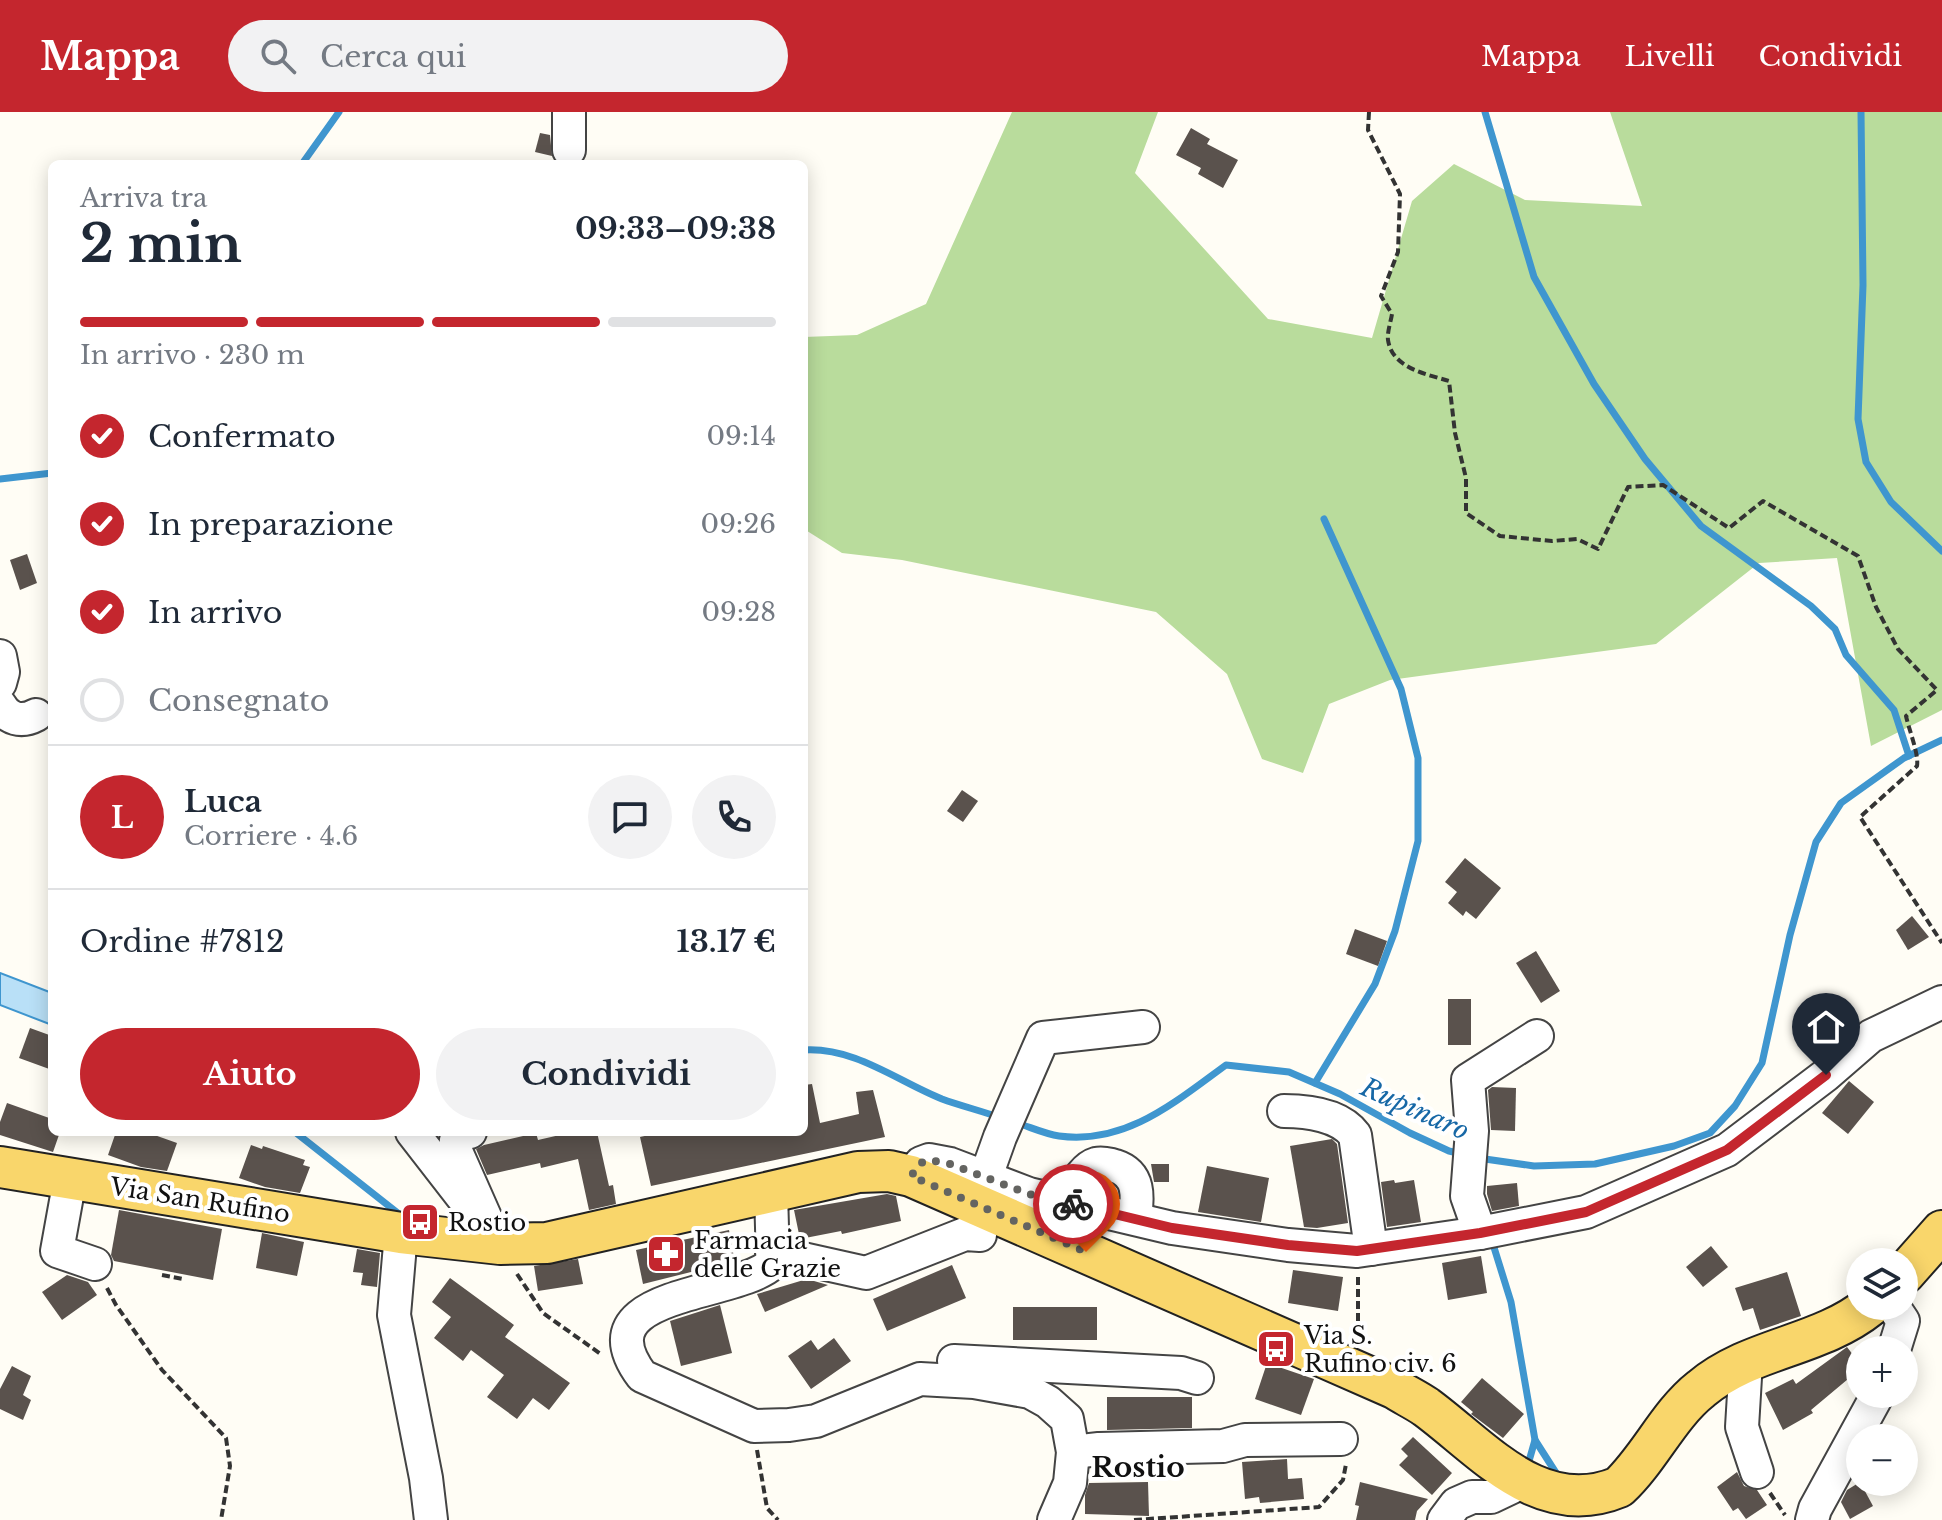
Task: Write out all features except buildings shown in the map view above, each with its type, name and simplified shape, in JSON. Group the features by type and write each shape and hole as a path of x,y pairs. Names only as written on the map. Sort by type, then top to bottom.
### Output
{"main road":[{"name":"Via San Rufino","path":"0,1167 401,1233 492,1234 547,1243 858,1172 889,1171 911,1176 1394,1388 1427,1408 1533,1504 1559,1511 1583,1510 1619,1486 1698,1391 1725,1371 1746,1361"},
{"path":"1918,1258 1942,1231"},
{"path":"1746,1361 1852,1320"}],"street":[{"path":"569,112 569,150"},
{"path":"0,656 3,672 0,683"},
{"path":"0,705 4,713 15,719 27,720 36,715"},
{"path":"911,1176 921,1163 929,1160 950,1164 985,1179 1064,1202 1172,1228 1288,1245 1357,1251 1480,1233 1586,1212 1727,1150 1826,1075 1871,1036 1942,1002"},
{"path":"985,1179 1043,1038 1143,1027"},
{"path":"1480,1233 1467,1196 1472,1131 1468,1080 1537,1036"},
{"path":"1284,1111 1309,1111 1350,1128 1355,1135 1371,1249"},
{"path":"415,1136 492,1234"},
{"path":"459,1136 455,1149 492,1234"},
{"path":"1064,1202 1084,1173 1095,1164 1112,1164 1125,1170 1134,1180 1138,1198 1135,1218"},
{"path":"70,1179 57,1251 95,1264"},
{"path":"771,1192 773,1263 755,1276 656,1304 641,1315 633,1324 626,1342 631,1361 642,1376 754,1426 816,1421 920,1379 974,1382 1030,1392 1048,1402 1067,1419 1073,1452 1070,1483 1054,1520"},
{"path":"401,1233 394,1315 426,1478 431,1520"},
{"path":"772,1252 866,1273 965,1234 980,1235"},
{"path":"930,1380 942,1366 955,1361 1181,1373 1197,1378"},
{"path":"1746,1361 1742,1427 1757,1472"},
{"path":"1812,1520 1815,1509 1870,1408"},
{"path":"1073,1452 1223,1446 1245,1440 1341,1439"},
{"path":"1444,1520 1456,1504 1472,1497 1491,1497 1512,1487"}],"path":[{"path":"1369,112 1368,130 1400,194 1398,252 1381,296 1392,314 1387,339 1397,360 1449,381 1455,433 1466,478 1466,513 1500,536 1552,541 1577,539 1598,549 1628,487 1663,485 1729,528 1763,501 1858,556 1876,607 1898,649 1937,690 1906,716 1918,758 1917,766 1860,817 1942,943"},
{"path":"95,1264 116,1305 162,1370 226,1438 230,1466 221,1520"},
{"path":"162,1275 183,1279"}],"green space":[{"path":"1012,112 1158,112 1135,173 1268,319 1372,338 1412,201 1454,164 1525,200 1642,206 1610,112 1942,112 1942,710 1871,746 1837,558 1759,563 1656,644 1390,680 1329,704 1303,773 1262,759 1227,674 1156,612 902,560 842,553 808,532 808,337 857,335 926,304"}],"water":[{"path":"0,973 48,991 48,1023 0,1005"}],"waterway":[{"path":"305,160 339,112"},
{"path":"1485,112 1534,277 1594,384 1645,459 1701,526 1811,606 1835,629 1846,655 1894,710 1909,756"},
{"path":"1861,112 1863,285 1858,419 1866,462 1891,502 1942,551"},
{"path":"0,479 48,473"},
{"path":"1315,1083 1375,984 1395,931 1418,841 1418,758 1401,689 1324,519"},
{"name":"Rupinaro","path":"1478,1158 1534,1166 1595,1164 1674,1146 1710,1133 1735,1106 1762,1063 1790,935 1816,842 1841,803 1904,758 1942,740"},
{"name":"Rupinaro","path":"808,1050 858,1059 925,1092 1001,1118"},
{"name":"Rupinaro","path":"1017,1123 1059,1136 1106,1134 1148,1118 1226,1065 1289,1072 1340,1094 1410,1133 1462,1154"},
{"path":"300,1136 399,1214"},
{"path":"1492,1241 1511,1302 1535,1440 1558,1476"},
{"path":"1527,1468 1535,1440"}],"way so far":[{"path":"1073,1204 1029,1194 950,1164 929,1160 921,1163 911,1176 1086,1252"}],"place":[{"name":"Rostio","path":"420,1222"},
{"name":"Farmacia delle Grazie","path":"666,1254"},
{"name":"Via S. Rufino civ. 6","path":"1276,1349"}],"district":[{"name":"Rostio","path":"1138,1467"}],"route":[{"path":"1073,1204 1172,1228 1288,1245 1357,1251 1480,1233 1586,1212 1727,1150 1826,1075"}]}
